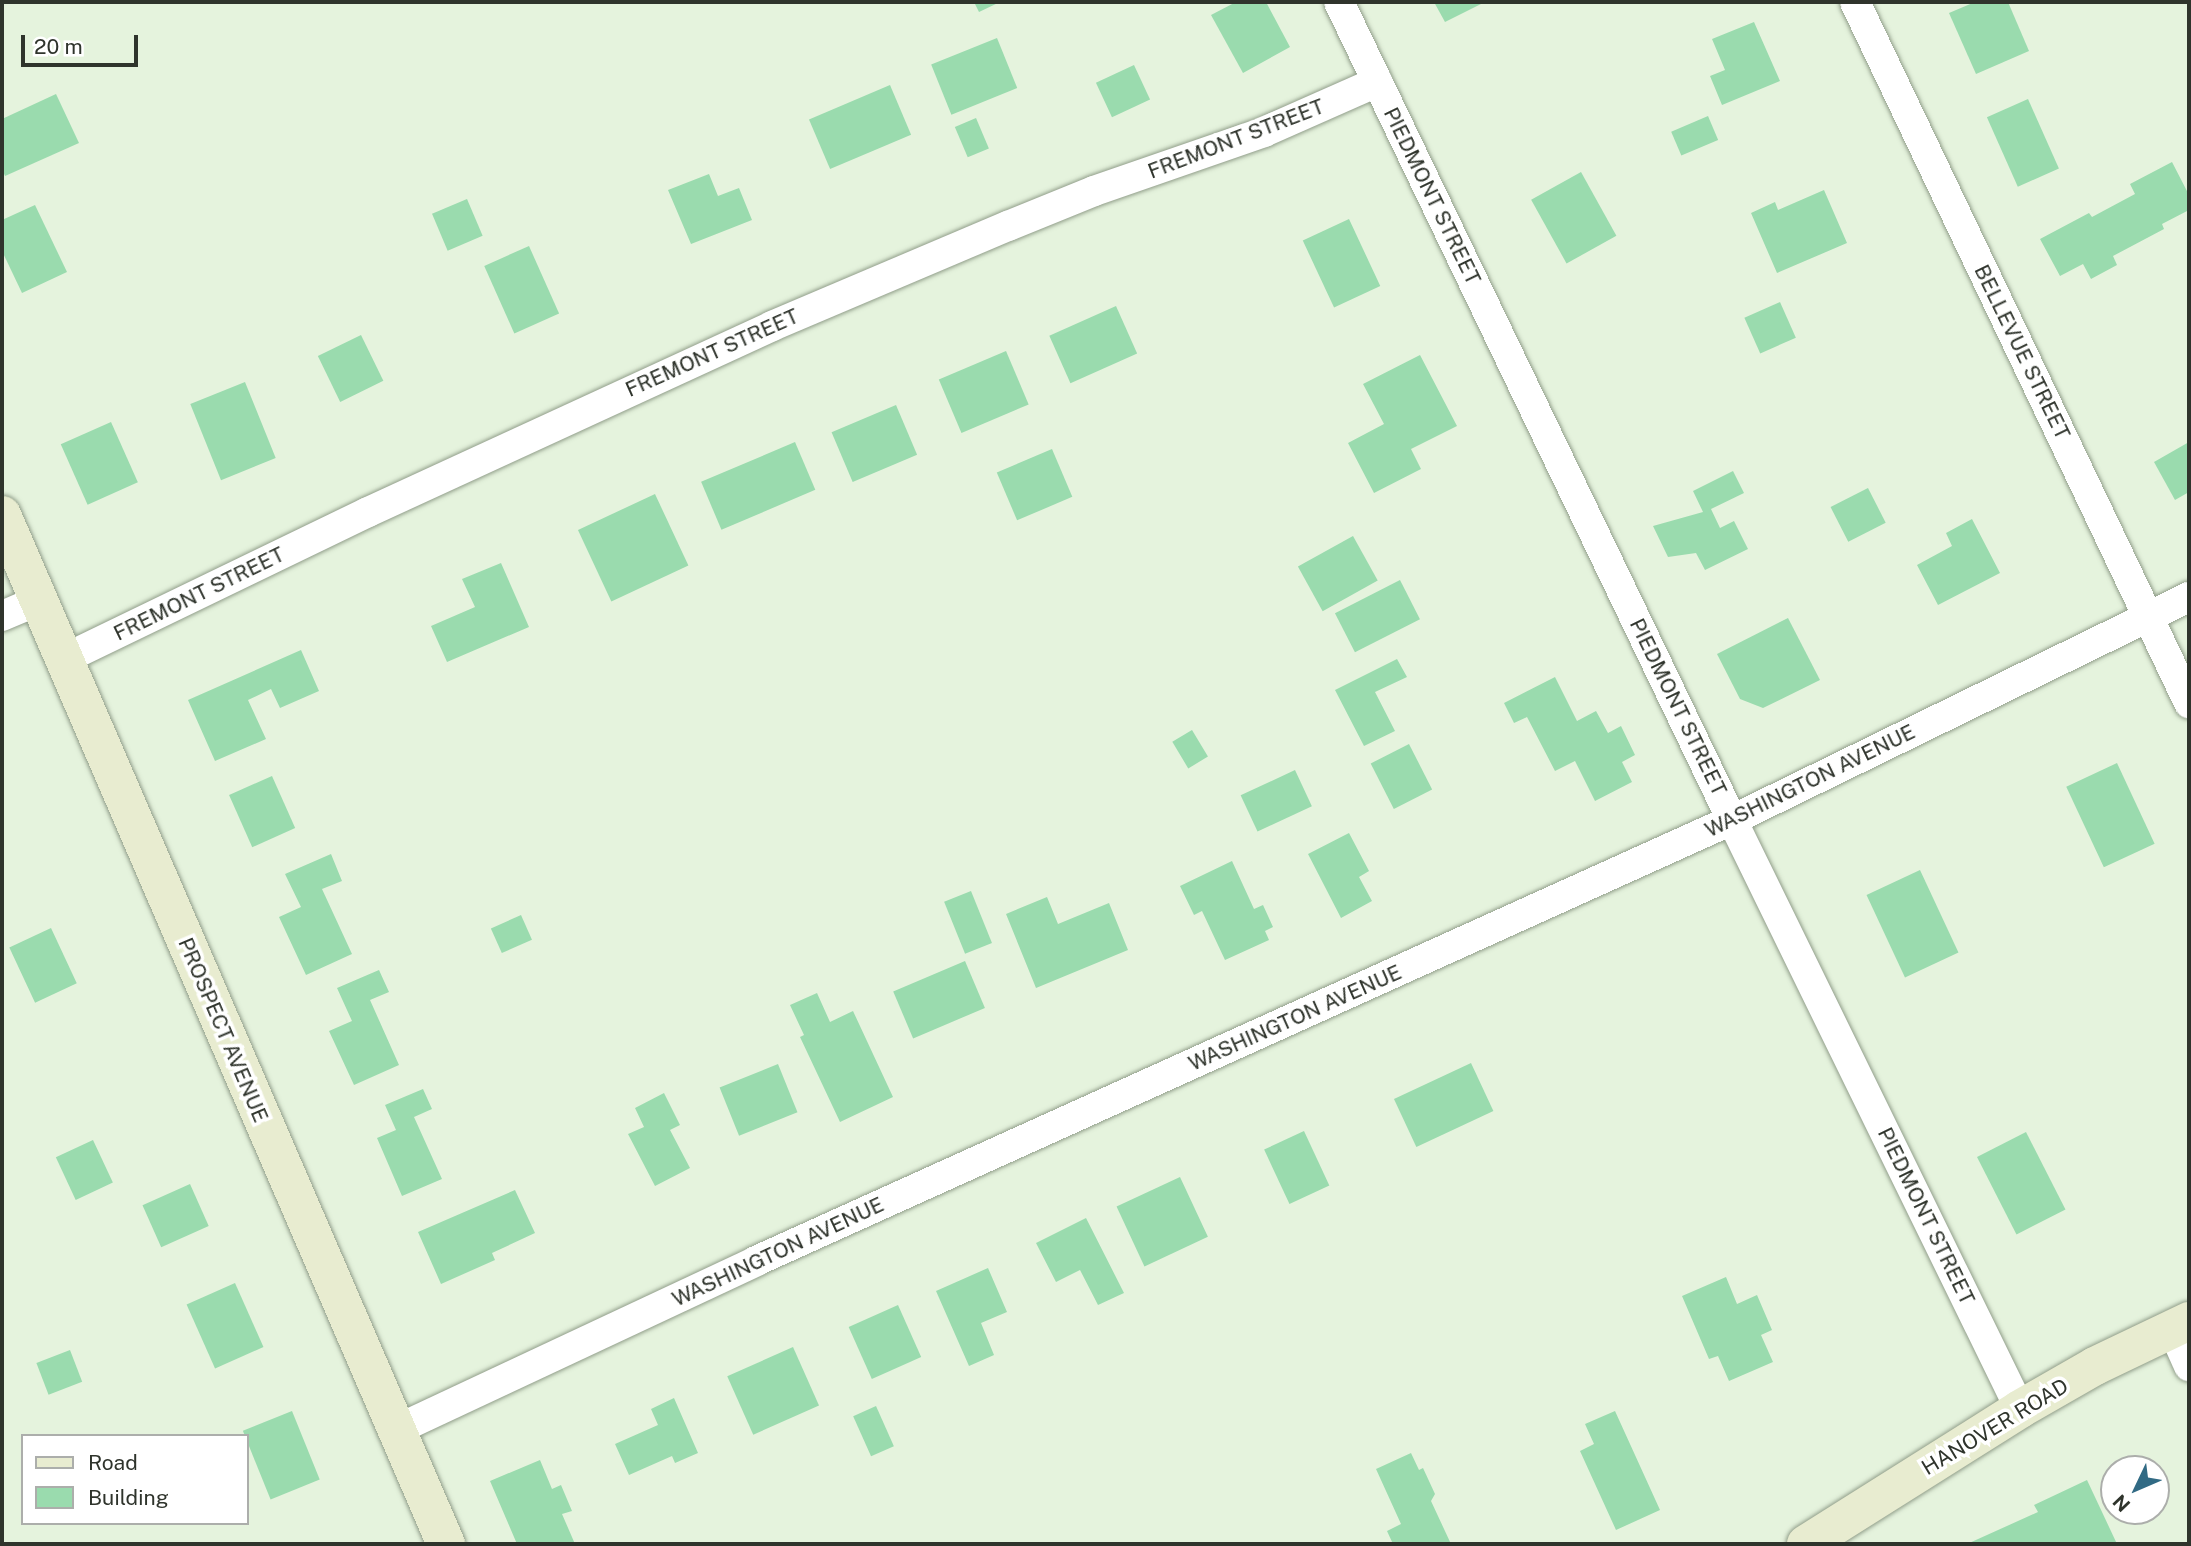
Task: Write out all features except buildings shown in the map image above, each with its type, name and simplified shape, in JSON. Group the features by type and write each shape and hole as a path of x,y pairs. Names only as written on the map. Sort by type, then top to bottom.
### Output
{"street":[{"name":"PIEDMONT STREET","path":"1339,2 1732,820 2021,1409"},
{"name":"BELLEVUE STREET","path":"1855,2 2189,703"},
{"name":"FREMONT STREET","path":"62,660 381,506 772,326 1094,191 1264,132 1377,82"},
{"name":"PROSPECT AVENUE","path":"2,515 62,660 446,1544"},
{"name":"WASHINGTON AVENUE","path":"396,1430 756,1261 1732,820 2189,597"},
{"path":"2,617 37,601"},
{"path":"2180,1324 2189,1366"},
{"name":"HANOVER ROAD","path":"1806,1544 2021,1409 2095,1366 2180,1324"}]}
